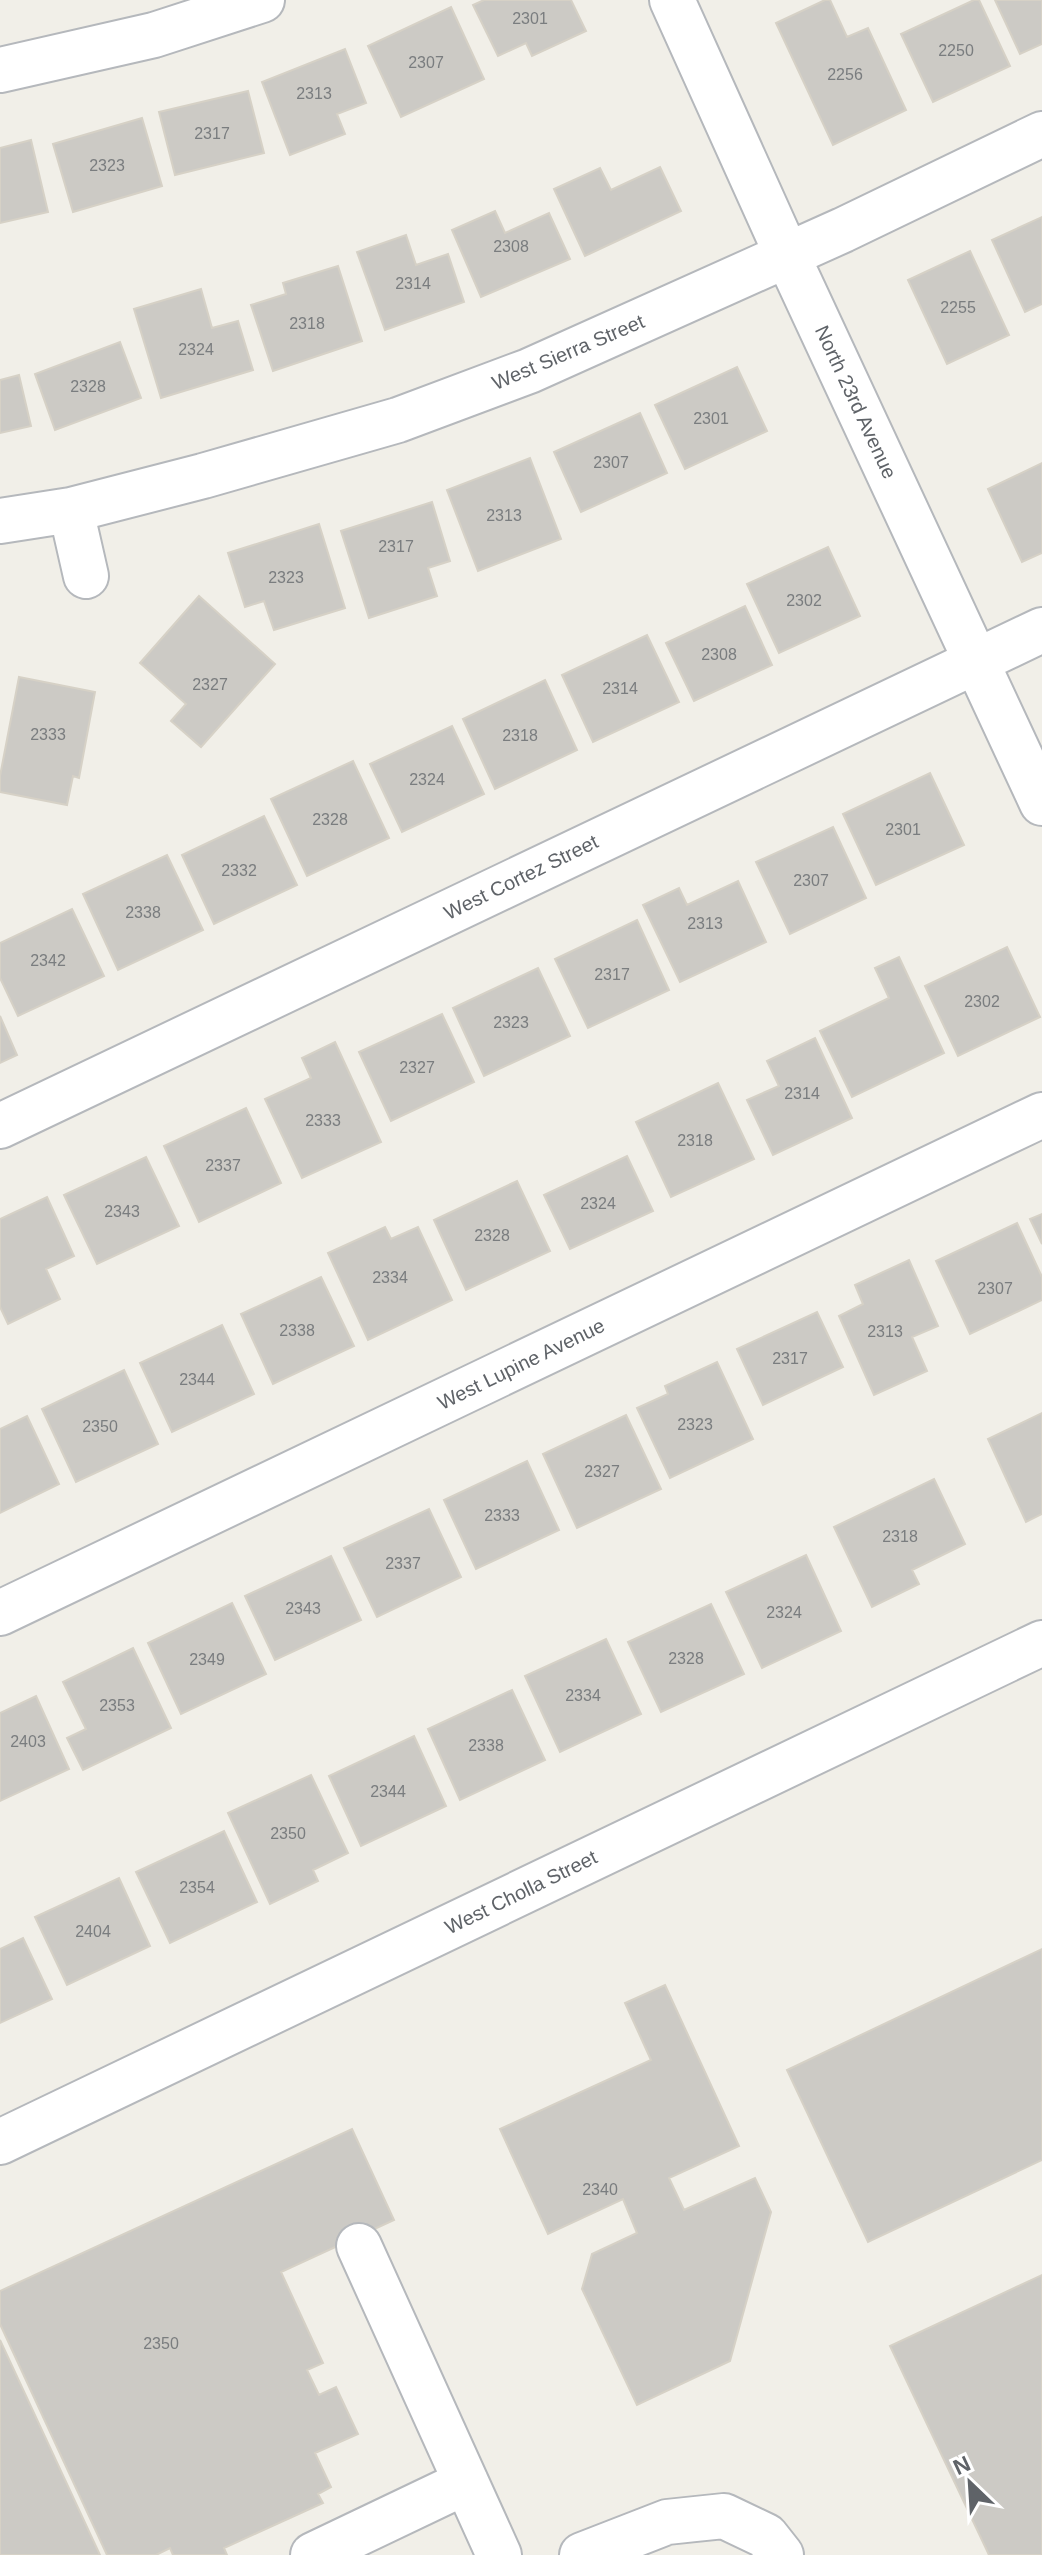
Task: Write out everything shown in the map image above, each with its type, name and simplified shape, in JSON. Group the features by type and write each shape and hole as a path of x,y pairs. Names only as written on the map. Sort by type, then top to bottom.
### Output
{"street":[{"path":"0,70 154,35 262,0"},
{"name":"North 23rd Avenue","path":"672,0 1042,803"},
{"name":"West Sierra Street","path":"0,521 71,510 398,420 529,371 787,255 1042,134"},
{"path":"71,510 86,576"},
{"name":"West Cortez Street","path":"0,1126 1042,630"},
{"name":"West Lupine Avenue","path":"0,1613 1042,1115"},
{"name":"West Cholla Street","path":"0,2142 1042,1643"},
{"path":"359,2246 499,2555"},
{"path":"313,2555 466,2482"},
{"path":"582,2555 667,2522 724,2516 766,2536 781,2555"}],"building":[{"path":"484,0 571,0 586,31 532,56 526,43 498,56 473,5"},
{"path":"830,0 847,37 868,28 906,110 833,145 776,23"},
{"path":"979,0 1010,66 933,102 901,34"},
{"path":"995,0 1042,0 1042,44 1020,54"},
{"path":"451,7 484,79 401,117 368,46"},
{"path":"345,49 366,103 337,114 345,134 290,155 262,82"},
{"path":"248,91 264,153 175,175 159,112"},
{"path":"142,118 162,186 73,212 53,144"},
{"path":"31,140 48,212 0,223 0,148"},
{"path":"660,167 681,211 585,256 554,189 600,168 611,190"},
{"path":"495,211 505,233 549,213 570,259 481,297 452,230"},
{"path":"1042,217 1042,304 1025,312 992,240"},
{"path":"406,235 416,265 448,254 464,302 385,330 357,252"},
{"path":"970,251 1009,335 947,364 908,280"},
{"path":"338,266 362,341 273,371 251,305 286,294 283,283"},
{"path":"201,289 212,328 238,321 253,370 161,398 134,309"},
{"path":"120,342 141,398 55,430 35,374"},
{"path":"737,367 767,431 685,469 655,405"},
{"path":"19,375 31,426 0,433 0,380"},
{"path":"640,413 667,473 581,512 554,452"},
{"path":"530,458 561,539 478,571 447,490"},
{"path":"1042,463 1042,553 1022,562 988,489"},
{"path":"432,502 450,561 428,568 437,596 369,618 341,531"},
{"path":"319,524 345,608 274,630 264,601 245,607 228,553"},
{"path":"828,547 860,616 779,653 747,584"},
{"path":"199,596 275,664 201,747 171,721 186,704 140,663"},
{"path":"745,606 772,665 694,701 666,643"},
{"path":"647,635 679,702 593,742 562,675"},
{"path":"19,677 95,692 79,778 73,776 67,805 0,792 0,776"},
{"path":"545,680 577,750 495,789 463,719"},
{"path":"452,726 484,794 402,832 370,764"},
{"path":"353,761 389,838 307,876 271,799"},
{"path":"930,773 964,845 876,885 843,814"},
{"path":"264,816 297,885 214,924 182,855"},
{"path":"833,827 866,898 790,934 756,862"},
{"path":"167,855 203,930 118,970 83,894"},
{"path":"738,881 766,942 680,982 643,905 679,888 687,905"},
{"path":"72,909 104,976 18,1016 0,978 0,943"},
{"path":"637,920 669,990 588,1028 555,959"},
{"path":"1007,947 1040,1017 958,1056 925,986"},
{"path":"899,957 944,1053 852,1097 820,1031 889,998 875,968"},
{"path":"538,968 570,1036 484,1076 453,1008"},
{"path":"442,1014 474,1082 391,1121 359,1052"},
{"path":"0,1016 17,1055 0,1063"},
{"path":"815,1038 852,1118 773,1155 747,1100 779,1086 767,1061"},
{"path":"335,1042 381,1142 302,1178 265,1099 311,1078 302,1058"},
{"path":"718,1083 754,1159 671,1197 636,1122"},
{"path":"246,1108 281,1183 199,1222 164,1146"},
{"path":"627,1156 653,1211 570,1249 544,1195"},
{"path":"146,1157 179,1226 97,1264 64,1195"},
{"path":"517,1181 550,1251 466,1290 434,1220"},
{"path":"47,1197 74,1256 46,1269 60,1299 8,1324 0,1307 0,1219"},
{"path":"1042,1214 1042,1244 1030,1219"},
{"path":"1017,1223 1042,1277 1042,1300 970,1334 936,1261"},
{"path":"385,1227 391,1239 418,1227 452,1300 368,1340 328,1253"},
{"path":"909,1260 938,1326 912,1337 927,1371 874,1395 839,1316 863,1304 855,1285"},
{"path":"321,1277 354,1346 273,1384 241,1314"},
{"path":"817,1312 843,1367 763,1405 737,1349"},
{"path":"222,1325 254,1394 172,1432 140,1363"},
{"path":"717,1362 753,1439 670,1478 637,1408 668,1394 665,1386"},
{"path":"124,1370 158,1444 76,1482 42,1409"},
{"path":"1042,1413 1042,1514 1026,1522 988,1439"},
{"path":"626,1415 661,1489 577,1528 543,1454"},
{"path":"27,1416 59,1484 0,1513 0,1429"},
{"path":"527,1461 559,1530 476,1569 444,1500"},
{"path":"934,1479 965,1544 912,1570 919,1584 872,1607 834,1527"},
{"path":"429,1509 461,1577 377,1617 344,1548"},
{"path":"806,1555 841,1631 762,1668 726,1592"},
{"path":"331,1556 361,1620 275,1660 245,1596"},
{"path":"232,1603 266,1674 181,1714 148,1643"},
{"path":"711,1604 744,1674 661,1712 628,1642"},
{"path":"606,1639 641,1714 560,1752 525,1676"},
{"path":"133,1648 171,1728 83,1770 67,1738 86,1729 63,1682"},
{"path":"512,1690 545,1760 460,1800 428,1729"},
{"path":"36,1696 69,1769 0,1801 0,1713"},
{"path":"414,1736 446,1806 361,1846 329,1776"},
{"path":"311,1775 348,1853 313,1870 318,1881 270,1904 228,1813"},
{"path":"224,1831 257,1902 170,1943 136,1872"},
{"path":"119,1878 150,1946 67,1985 35,1917"},
{"path":"23,1938 52,1999 0,2023 0,1949"},
{"path":"1042,1949 1042,2160 868,2242 787,2070"},
{"path":"665,1985 739,2146 669,2178 684,2210 755,2178 771,2212 730,2361 637,2405 582,2289 592,2254 637,2233 623,2199 548,2234 500,2129 651,2060 625,2003"},
{"path":"352,2129 394,2220 281,2272 323,2363 307,2370 319,2395 336,2387 358,2434 315,2453 331,2487 318,2494 323,2503 224,2548 227,2555 173,2555 170,2548 156,2555 107,2555 0,2324 0,2291"},
{"path":"1042,2275 1042,2555 989,2555 890,2346"},
{"path":"0,2340 100,2555 0,2555"}]}
